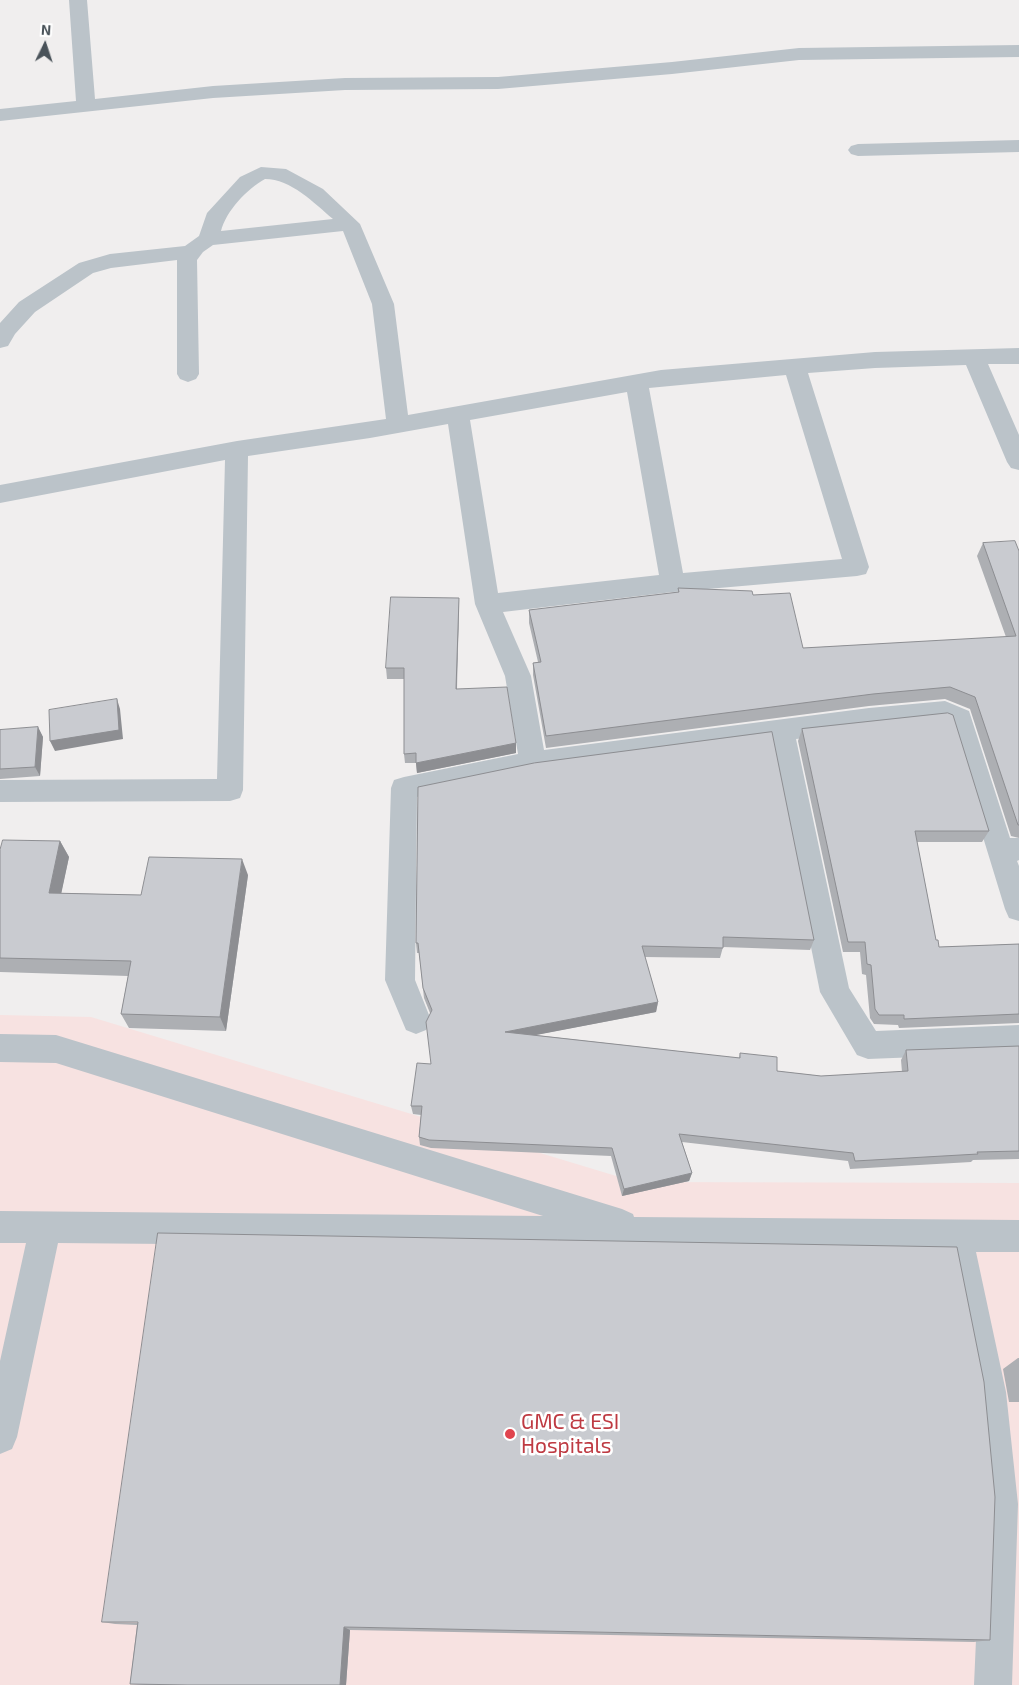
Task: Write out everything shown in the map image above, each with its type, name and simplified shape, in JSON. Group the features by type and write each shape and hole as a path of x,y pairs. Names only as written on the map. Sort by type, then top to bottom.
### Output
{"street":[{"path":"78,0 86,105"},
{"path":"0,115 212,92 345,84 498,83 672,68 799,54 1019,51"},
{"path":"858,150 1019,146"},
{"path":"208,239 214,218 247,181 261,173 279,173 316,193 350,224 383,304 398,425"},
{"path":"0,341 6,330 27,307 86,268 104,262 190,252 208,239 350,224"},
{"path":"188,374 187,260 190,252"},
{"path":"0,494 237,450 398,425 660,378 875,360 1019,356"},
{"path":"974,357 1019,462"},
{"path":"487,604 674,583 857,567 795,366"},
{"path":"637,383 674,583"},
{"path":"458,414 487,604 518,676 533,762"},
{"path":"0,791 230,790 237,450"},
{"path":"416,1020 400,980 404,788 533,762 781,732 869,718 945,712 960,719 1010,849 1019,909"},
{"path":"781,732 835,992 868,1045 1019,1039"},
{"path":"0,1048 56,1049 649,1234"},
{"path":"0,1227 1019,1236"},
{"path":"0,1437 46,1227"},
{"path":"956,1236 990,1392 1000,1504 993,1685"}],"shaded area":[{"name":"GMC & ESI Hospitals","path":"0,1015 91,1017 636,1182 1019,1183 1019,1685 0,1685"}],"building":[{"path":"1015,541 1019,551 1019,825 975,697 950,687 873,694 546,736 533,663 541,662 529,610 679,592 678,588 752,591 753,595 790,593 803,648 1016,636 983,543"},
{"path":"391,597 459,598 456,689 507,687 516,743 416,763 416,753 404,754 404,668 386,668"},
{"path":"117,699 119,730 50,741 49,710"},
{"path":"948,713 953,715 989,831 915,831 936,940 938,940 939,947 1019,944 1019,1014 904,1019 904,1015 879,1015 875,1009 871,965 867,964 865,942 848,942 802,729"},
{"path":"38,727 35,767 0,769 0,730"},
{"path":"772,732 814,940 723,937 723,948 642,946 658,1002 505,1032 740,1058 740,1053 777,1057 777,1071 821,1076 908,1071 906,1050 1019,1046 1019,1151 977,1152 978,1154 855,1161 853,1153 679,1134 692,1173 624,1189 612,1148 429,1140 419,1137 422,1106 411,1106 417,1063 431,1064 426,1022 432,1010 423,988 418,943 416,943 418,787 534,763"},
{"path":"3,840 60,841 49,893 141,895 149,857 242,859 220,1017 121,1014 131,961 0,958 0,850"},
{"name":"GMC & ESI Hospitals","path":"158,1233 957,1247 984,1382 995,1497 990,1640 344,1627 340,1685 130,1684 138,1622 102,1622"}],"place":[{"name":"GMC & ESI Hospitals","path":"510,1434"}]}
